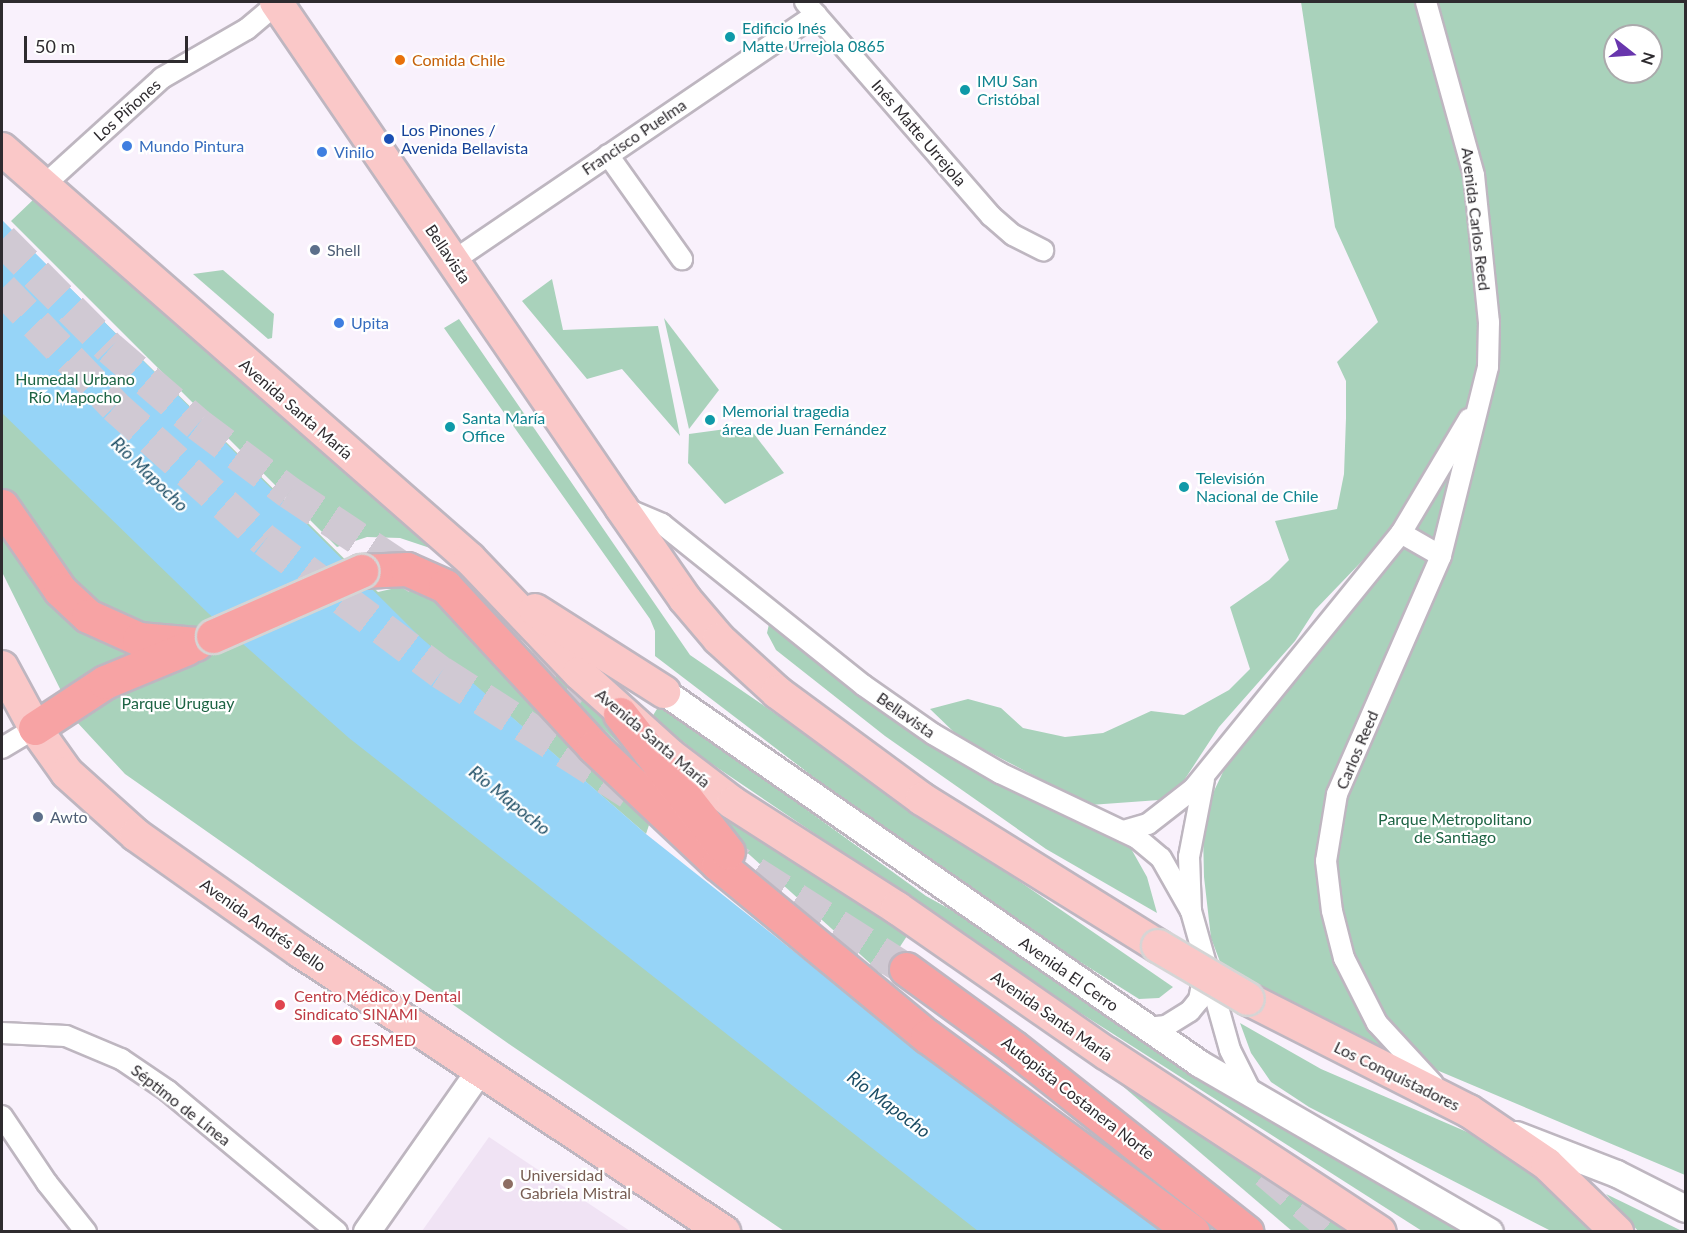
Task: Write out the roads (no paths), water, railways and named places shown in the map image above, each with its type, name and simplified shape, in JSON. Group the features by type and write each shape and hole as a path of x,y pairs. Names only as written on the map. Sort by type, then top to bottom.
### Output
{"highway":[{"path":"2,506 60,590 88,616 139,639 205,640"},
{"path":"35,728 105,682 361,571 408,569 445,586 634,788 789,924 944,1049 1193,1232"},
{"path":"620,714 789,924"},
{"name":"Autopista Costanera Norte","path":"906,969 1013,1047 1246,1232"}],"main road":[{"name":"Bellavista","path":"278,2 621,507 701,619 777,692 922,799 1158,946"},
{"name":"Avenida Santa María","path":"2,149 42,187 501,589 620,714 733,802 897,908 1206,1121 1380,1232"},
{"path":"501,589 664,692"},
{"name":"Avenida Andrés Bello","path":"2,667 35,728 67,773 136,835 300,951 723,1232"},
{"path":"620,714 638,698 664,692"},
{"name":"Los Conquistadores","path":"1158,946 1248,999 1447,1099 1494,1127 1563,1178 1617,1232"}],"street":[{"name":"Los Piñones","path":"42,187 162,78 247,29 278,2"},
{"name":"Avenida Carlos Reed","path":"1426,2 1474,175 1489,322 1488,367 1478,404"},
{"name":"Francisco Puelma","path":"453,261 608,155 811,8"},
{"name":"Inés Matte Urrejola","path":"811,8 991,216 1013,235 1043,250"},
{"path":"608,155 682,259"},
{"path":"1124,831 1163,815 1205,774 1401,533 1478,404"},
{"name":"Carlos Reed","path":"1447,1099 1377,1023 1344,958 1332,911 1326,861 1337,795 1441,556 1478,404"},
{"name":"Bellavista","path":"621,507 662,524 901,713 965,754 1124,831 1161,858 1191,911"},
{"path":"1401,533 1441,556"},
{"name":"Avenida El Cerro","path":"664,692 1148,1028 1255,1099 1490,1232"},
{"path":"2,748 35,728"},
{"path":"1205,774 1191,839 1191,911 1230,1050 1255,1099"},
{"path":"1148,1028 1166,1026 1190,1011 1199,1000 1205,966"},
{"name":"Séptimo de Línea","path":"2,1033 66,1036 121,1059 168,1091 337,1232"},
{"path":"367,1232 481,1070"},
{"path":"2,1116 47,1183 86,1232"},
{"path":"1494,1127 1575,1156 1686,1209"}],"water":[{"name":"Humedal Urbano Río Mapocho","path":"2,220 419,636 646,834 888,1026 993,1097 1172,1231 978,1231 349,738 208,613 2,413"}],"tunnel":[{"path":"2,239 110,348 198,424 289,492 418,578"},
{"path":"2,288 115,406 265,540 441,672 629,792"},
{"path":"491,626 588,691"},
{"path":"713,846 906,969"},
{"path":"1266,1171 1338,1232"}],"place":[{"name":"Edificio Inés Matte Urrejola 0865","path":"730,37"},
{"name":"Comida Chile","path":"400,60"},
{"name":"IMU San Cristóbal","path":"965,90"},
{"name":"Los Pinones / Avenida Bellavista","path":"389,139"},
{"name":"Mundo Pintura","path":"127,146"},
{"name":"Vinilo","path":"322,152"},
{"name":"Shell","path":"315,250"},
{"name":"Upita","path":"339,323"},
{"name":"Memorial tragedia área de Juan Fernández","path":"710,420"},
{"name":"Santa María Office","path":"450,427"},
{"name":"Televisión Nacional de Chile","path":"1184,487"},
{"name":"Awto","path":"38,817"},
{"name":"Centro Médico y Dental Sindicato SINAMI","path":"280,1005"},
{"name":"GESMED","path":"337,1040"},
{"name":"Universidad Gabriela Mistral","path":"508,1184"}],"water label":[{"name":"Río Mapocho","path":"150,474"},
{"name":"Río Mapocho","path":"510,800"},
{"name":"Río Mapocho","path":"889,1104"}],"park label":[{"name":"Parque Uruguay","path":"178,703"},
{"name":"Parque Metropolitano de Santiago","path":"1455,828"}]}
